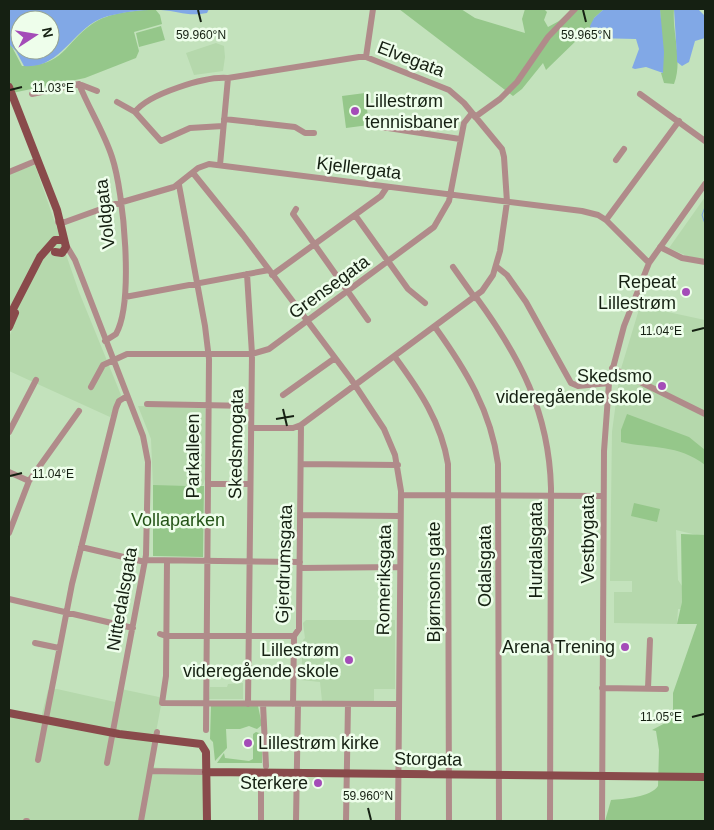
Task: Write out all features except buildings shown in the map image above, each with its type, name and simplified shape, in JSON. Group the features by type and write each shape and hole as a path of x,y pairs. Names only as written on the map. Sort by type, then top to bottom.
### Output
{"main road":[{"name":"Nittedalsgata","path":"9,87 58,213 59,242"},
{"path":"58,252 59,242"},
{"path":"58,252 59,242"},
{"path":"9,317 40,256 59,242"},
{"path":"36,266 43,259 58,252"},
{"path":"9,327 26,286"},
{"path":"9,713 112,732 157,735 201,744 205,750 205,819"},
{"name":"Storgata","path":"206,772 264,769 297,772 398,774 705,777"}],"street":[{"path":"366,58 373,9"},
{"path":"473,115 500,99 517,82 548,38 575,9"},
{"name":"Elvegata","path":"135,112 168,92 226,76 366,58 449,90 502,150 507,202 497,267"},
{"path":"220,165 226,76"},
{"path":"32,94 79,84 97,92"},
{"name":"Voldgata","path":"79,84 112,157 122,202 125,297 118,330 113,338 105,341"},
{"path":"640,94 705,141"},
{"path":"117,102 135,112 161,141 190,128 224,123 295,126 305,133 314,133"},
{"name":"Grensegata","path":"115,359 134,353 252,354 269,349 434,227 449,200 464,123 473,115"},
{"path":"606,220 679,121"},
{"path":"375,126 460,139"},
{"path":"616,160 624,148"},
{"path":"9,172 38,160"},
{"name":"Kjellergata","path":"59,222 178,185 193,173 209,164 582,211 598,215 606,220 649,263"},
{"name":"Romeriksgata","path":"193,173 355,385 389,437 398,465 400,496 398,821"},
{"name":"Vestbygata","path":"602,821 604,432 609,383 624,326 649,263 705,184"},
{"name":"Parkalleen","path":"178,185 209,353 206,730"},
{"path":"125,297 247,274 270,272 314,245 381,196 387,187"},
{"path":"296,209 293,214 368,320"},
{"path":"355,215 408,289 425,303"},
{"name":"Nittedalsgata","path":"59,242 75,260 105,341 115,359 148,455 145,561 106,763"},
{"path":"660,247 682,258 705,262"},
{"name":"Nittedalsgata","path":"58,252 69,258 78,271"},
{"name":"Hurdalsgata","path":"453,267 512,349 532,393 547,446 551,496 550,821"},
{"path":"251,428 293,428 301,425 475,297 489,283 497,267 507,275 526,302 571,383 578,386 609,383"},
{"name":"Skedsmogata","path":"247,274 252,354 248,704"},
{"name":"Odalsgata","path":"435,327 465,370 483,406 497,455 500,495 499,821"},
{"name":"Bjørnsons gate","path":"395,357 427,403 439,427 448,464 450,495 449,821"},
{"path":"283,395 335,358"},
{"path":"91,387 103,365 115,359"},
{"path":"612,368 705,414"},
{"path":"9,432 36,380"},
{"path":"38,760 81,547 116,408 119,401 127,396"},
{"path":"146,404 251,406"},
{"path":"9,533 28,481 80,411"},
{"name":"Gjerdrumsgata","path":"296,821 297,772 294,636 299,629 301,425"},
{"path":"302,464 398,465"},
{"path":"9,472 28,481"},
{"path":"208,484 250,484"},
{"path":"400,496 603,496"},
{"path":"301,515 400,516"},
{"path":"81,547 145,561 250,561 300,565 400,567"},
{"path":"167,560 163,635 166,682 162,703 398,704"},
{"path":"9,599 66,614 133,628"},
{"path":"163,635 294,636"},
{"path":"648,688 650,640"},
{"path":"35,643 60,648"},
{"path":"602,688 666,689"},
{"path":"261,821 264,769 263,704"},
{"path":"346,821 348,704"},
{"path":"141,821 157,735"},
{"name":"Storgata","path":"150,771 206,772"}],"shaded area":[{"path":"216,43 224,46 223,71 194,75 186,53"},
{"path":"35,165 79,292 121,395 110,417 9,371 9,337 13,328 9,326 9,174"},
{"path":"705,197 705,260 687,256 669,248"},
{"path":"640,306 705,320 705,537 676,530 678,580 682,586 682,602 681,609 678,609 677,624 614,623 614,592 632,592 632,581 610,581 612,432 620,372"},
{"path":"138,406 205,408 205,479 203,485 153,485 151,439"},
{"name":"Lillestrøm videregående skole","path":"306,620 395,620 395,689 374,689 374,702 322,701 320,682 301,680 303,640 305,638 303,623"},
{"path":"243,683 243,699 209,699 210,687 227,687 228,684"},
{"path":"57,689 115,702 121,689 159,697 162,700 154,743 152,767 203,773 203,821 9,821 9,715 41,718 48,690"}],"green space":[{"path":"155,9 160,15 162,24 134,32 139,51 136,58 85,78 12,93 9,84 9,46 10,60 19,60 22,66 60,60 60,54 92,24 106,17"},
{"path":"399,9 461,9 475,18 525,33 522,19 525,9 544,9 547,12 544,20 548,27 559,21 572,9 604,9 594,18 591,32 582,35 546,70 543,63 522,89 513,96"},
{"path":"660,9 674,9 678,66 674,84 664,83 661,73 663,73"},
{"path":"161,26 165,40 139,47 136,33"},
{"name":"Lillestrøm tennisbaner","path":"365,93 369,125 346,128 342,96"},
{"path":"627,414 689,437 705,450 705,465 695,458 675,450 621,442 621,430"},
{"name":"Vollaparken","path":"153,485 204,486 203,557 153,556"},
{"path":"634,503 660,509 657,522 631,516"},
{"path":"681,534 705,535 705,821 605,821 611,800 650,793 658,786 659,750 656,731 652,730 669,721 673,709 673,693 697,624 677,624 682,602"},
{"path":"211,706 258,706 262,725 257,729 249,726 240,729 226,729 227,748 215,761 213,742 210,739"},
{"path":"256,732 262,734 262,763 217,763 224,753 225,758 249,761 253,759 253,734"}],"water":[{"path":"9,9 209,9 207,13 200,14 154,10 106,17 81,32 60,53 60,10 10,10 10,45"},
{"path":"604,9 660,9 664,52 663,73 646,67 632,68 639,49 636,39 594,38 590,26 594,18"},
{"path":"674,9 698,9 705,16 705,38 695,41 689,62 682,66 677,62"},
{"path":"21,60 50,60 36,65 24,66"}],"waterway":[{"path":"705,207 702,215 705,224"},
{"path":"705,243 705,250"}],"place":[{"name":"Lillestrøm tennisbaner","path":"355,111"},
{"name":"Repeat Lillestrøm","path":"686,292"},
{"name":"Skedsmo videregående skole","path":"662,386"},
{"name":"Arena Trening","path":"625,647"},
{"name":"Lillestrøm videregående skole","path":"349,660"},
{"name":"Lillestrøm kirke","path":"248,743"},
{"name":"Sterkere","path":"318,783"}]}
